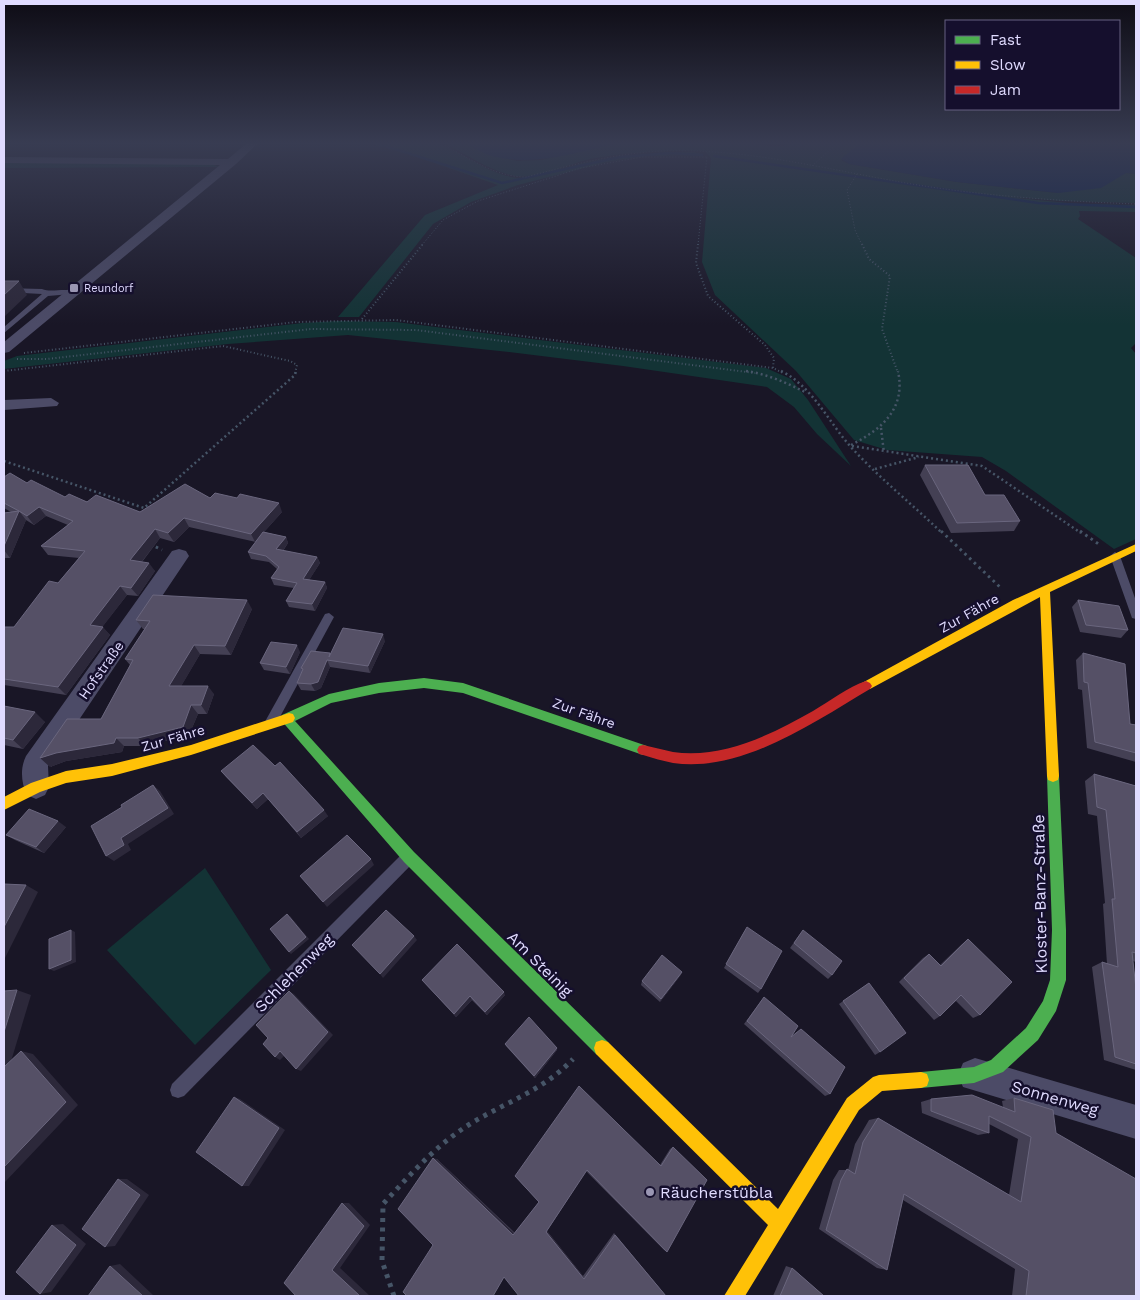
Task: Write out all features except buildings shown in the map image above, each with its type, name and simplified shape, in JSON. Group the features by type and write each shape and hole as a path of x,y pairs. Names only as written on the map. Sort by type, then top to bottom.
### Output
{"street":[{"path":"7,354 71,292 180,204"},
{"path":"4,405 51,403"},
{"name":"Zur Fähre","path":"4,804 36,787 66,778 112,770 191,750 286,719 329,699 379,688 424,683 462,688 519,706 654,754 686,760 727,756 764,743 1017,603 1126,551"},
{"name":"Hofstraße","path":"36,787 35,764 179,556"},
{"name":"Kloster-Banz-Straße","path":"734,1296 853,1104 868,1090 879,1083 974,1075 997,1066 1032,1034 1050,1004 1058,980 1059,930 1045,591"},
{"name":"Am Steinig","path":"286,719 409,857 780,1224"},
{"name":"Sonnenweg","path":"974,1075 1136,1122"}],"lane":[{"path":"4,290 42,290 46,294"},
{"path":"4,331 46,294 71,292"},
{"path":"1126,551 1136,615"},
{"path":"270,724 329,617"},
{"name":"Schlehenweg","path":"178,1090 409,857"}],"path":[{"path":"362,320 443,220 473,204"},
{"path":"703,204 696,263 708,296 765,345 774,358 773,368"},
{"path":"849,204 854,218 855,230 863,249 869,259 890,276 891,292 882,328 899,373 901,388 893,412 881,428 870,437 850,446"},
{"path":"21,353 296,322 396,320 773,368 793,377 811,396 850,446 1017,603"},
{"path":"7,354 48,358 311,329 416,330 758,372 787,383 811,396"},
{"path":"4,371 223,346 244,347 268,356 288,359 297,365 295,375 144,508 141,513"},
{"path":"881,428 884,453"},
{"path":"850,446 884,453 960,460 982,466 1126,551"},
{"path":"875,469 924,456"},
{"path":"4,461 144,508"},
{"path":"146,542 179,556"},
{"path":"394,1296 382,1261 383,1204 423,1161 470,1125 530,1094 565,1069 591,1038"}],"green space":[{"path":"453,204 468,204 433,224 359,317 338,317 425,215"},
{"path":"707,204 1136,205 1136,212 1079,211 1080,216 1078,219 1136,258 1136,343 1131,348 1136,354 1136,539 1114,549 1006,471 982,457 887,450 854,440 796,371 715,295 702,262"},
{"path":"338,321 396,322 766,368 791,379 808,400 851,466 817,434 794,407 767,387 509,352 348,335 228,344 4,369 4,361 17,356 302,323"},
{"path":"205,868 271,970 195,1045 107,950"}],"waterway":[{"path":"1054,204 1136,207"}],"traffic: fast":[{"path":"289,718 329,699 379,688 424,683 463,688 643,750"},
{"path":"286,719 409,857 602,1048"},
{"path":"921,1080 974,1075 997,1066 1032,1034 1050,1005 1058,980 1059,930 1053,776"}],"traffic: slow":[{"path":"866,686 1017,603 1136,547"},
{"path":"1045,591 1053,776"},
{"path":"4,804 36,787 66,777 112,770 191,750 289,718"},
{"path":"602,1048 780,1224"},
{"path":"734,1296 853,1104 879,1083 921,1080"}],"traffic: jam":[{"path":"643,750 673,757 703,758 732,753 760,744 787,731 866,686"}],"place":[{"name":"Reundorf","path":"74,288"},
{"name":"Räucherstübla","path":"650,1192"}]}
